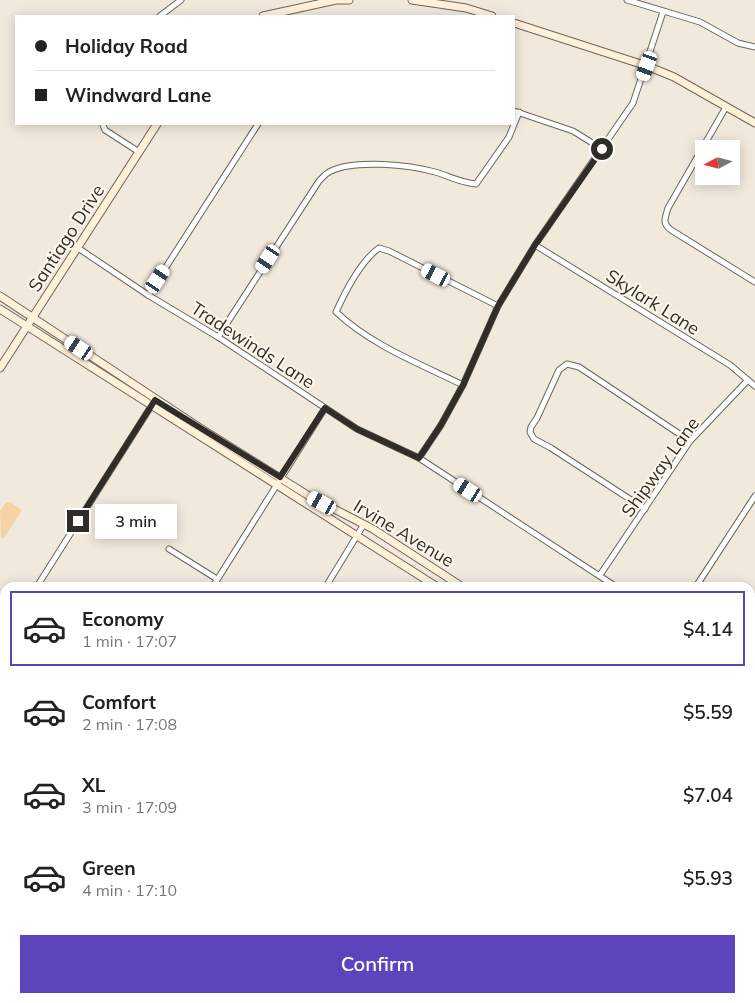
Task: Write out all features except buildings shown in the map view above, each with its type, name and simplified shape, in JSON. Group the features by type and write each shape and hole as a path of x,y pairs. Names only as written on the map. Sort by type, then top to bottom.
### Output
{"main road":[{"path":"268,15 336,0 349,0"},
{"path":"412,0 466,8 489,15"},
{"path":"515,23 647,66 674,77 755,124"},
{"name":"Santiago Drive","path":"0,368 156,125"},
{"name":"Irvine Avenue","path":"0,296 153,403 429,582"},
{"name":"Irvine Avenue","path":"0,309 153,403 280,477 315,500 364,524 455,582"}],"street":[{"path":"161,15 181,0"},
{"path":"627,0 700,22 738,44 755,46"},
{"path":"419,458 441,425 463,385 498,306 535,245 633,104 647,66 663,12"},
{"path":"726,107 668,208 664,221 665,225 671,230 755,282"},
{"path":"516,112 573,131 602,149"},
{"path":"104,125 105,130 139,152"},
{"path":"148,295 257,125"},
{"path":"218,337 319,181 330,171 366,164 403,165 435,172 466,183 476,184 509,137 512,125"},
{"name":"Skylark Lane","path":"535,245 730,365 755,386"},
{"name":"Tradewinds Lane","path":"78,248 148,295 218,337 357,429 419,458 610,582"},
{"path":"463,385 382,345 346,322 336,312 370,254 379,248 390,251 498,306"},
{"path":"645,508 551,448 534,440 530,432 531,427 559,370 567,364 579,367 690,441"},
{"name":"Shipway Lane","path":"600,575 690,441 748,380"},
{"path":"40,582 153,403"},
{"path":"215,582 325,408"},
{"path":"699,582 755,496"},
{"path":"329,582 364,524"},
{"path":"169,548 217,579"}],"shaded area":[{"path":"6,502 10,502 22,510 4,538 1,538 0,511"}],"route":[{"path":"78,521 155,400 280,477 325,408 357,429 419,458 441,425 463,385 498,306 535,245 602,149"}]}
